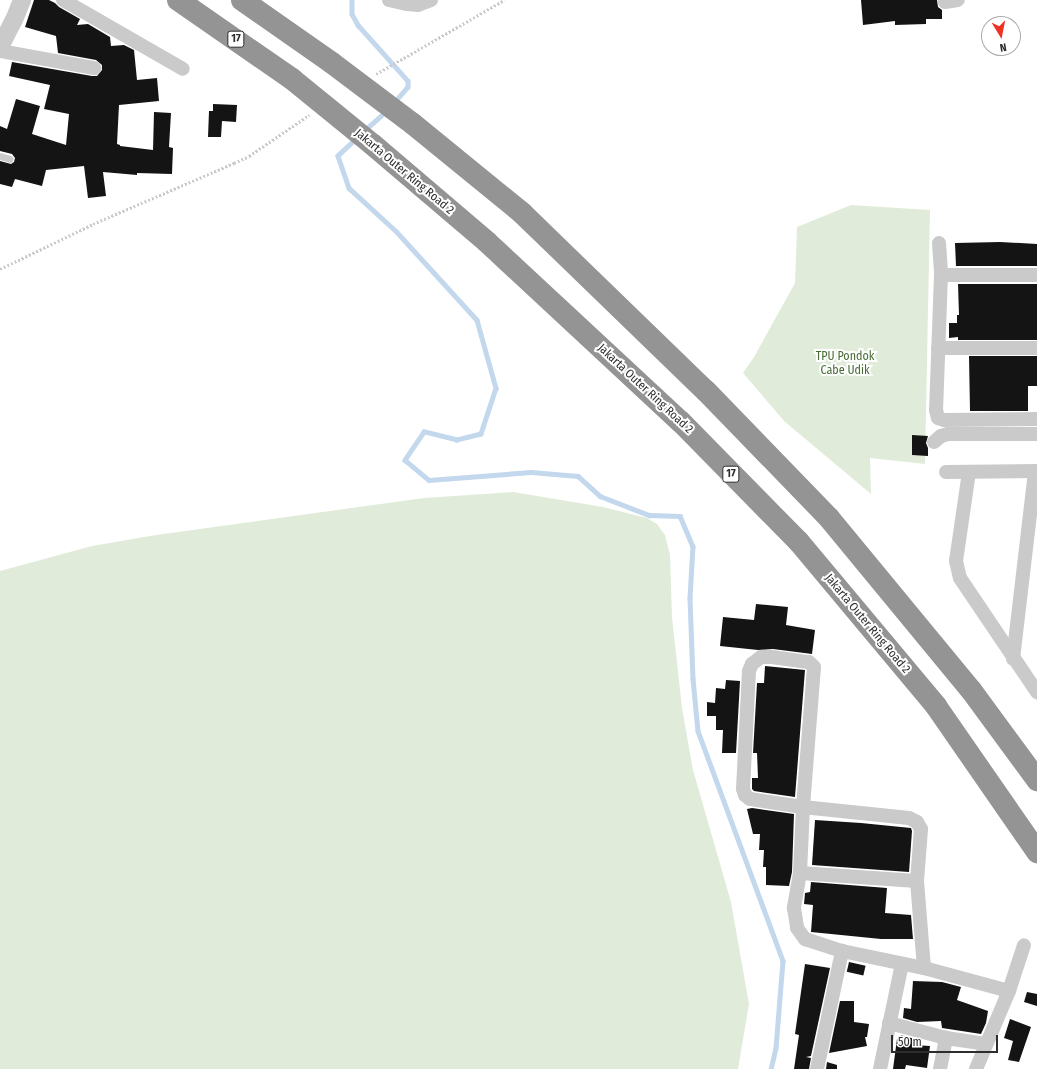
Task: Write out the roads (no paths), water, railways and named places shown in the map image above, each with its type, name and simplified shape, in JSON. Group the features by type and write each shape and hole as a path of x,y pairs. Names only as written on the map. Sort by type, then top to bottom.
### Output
{"highway":[{"name":"Jakarta Outer Ring Road 2","path":"178,0 224,30 292,79 372,144 487,242 669,412 799,542 936,706 1037,852"},
{"path":"242,0 332,63 413,124 522,213 706,391 824,512 971,690 1037,780"}],"street":[{"path":"0,47 14,20 22,0"},
{"path":"63,0 183,69"},
{"path":"389,0 412,4 431,0"},
{"path":"0,51 94,68"},
{"path":"939,243 941,275 936,410 938,418 944,420 1037,419"},
{"path":"941,275 1037,275"},
{"path":"938,348 1037,348"},
{"path":"934,442 941,436 948,434 1037,434"},
{"path":"946,472 1036,472 1013,659"},
{"path":"969,472 956,561 960,578 1013,659 1037,692"},
{"path":"924,968 917,881 921,829 917,822 909,818 803,807 750,799 745,795 743,789 749,671 752,664 760,657 772,657 809,662 814,667 803,807 800,873 794,908 797,928 805,939 842,951 924,968 1009,991"},
{"path":"800,873 917,881"},
{"path":"976,1069 1009,991 1024,944"},
{"path":"817,1069 842,951"},
{"path":"880,1069 902,964"},
{"path":"889,1023 946,1038 986,1044"},
{"path":"940,1069 946,1038"}],"lane":[{"path":"0,156 10,159"}],"waterway":[{"path":"352,0 352,14 358,25 408,81 408,87 394,103"},
{"path":"365,130 386,111"},
{"path":"357,138 338,156 349,188 396,231 477,320 496,388 481,434 457,440 424,432 405,460 429,480 531,472 578,476 600,496 649,515 680,516 693,546 690,598 693,679 698,731 783,961 776,1048 771,1069"}],"park label":[{"name":"TPU Pondok Cabe Udik","path":"845,364"}]}
